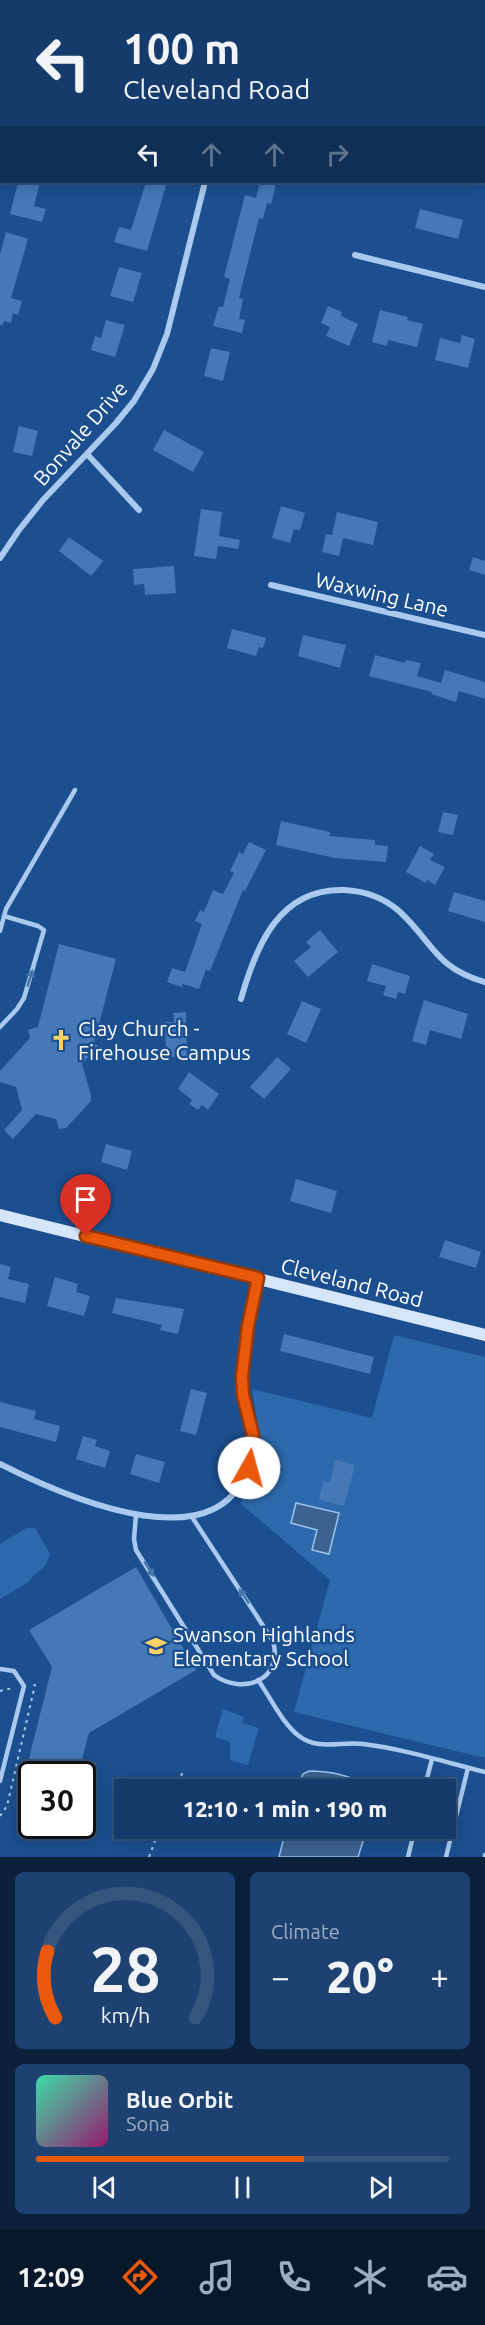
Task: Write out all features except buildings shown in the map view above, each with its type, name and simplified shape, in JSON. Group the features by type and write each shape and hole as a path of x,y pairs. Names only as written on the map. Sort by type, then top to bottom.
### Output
{"main road":[{"name":"Cleveland Road","path":"0,1215 485,1335"}],"street":[{"name":"Bonvale Drive","path":"0,558 42,500 134,401 160,353 205,183"},
{"path":"355,255 485,287"},
{"path":"87,454 139,510"},
{"name":"Waxwing Lane","path":"271,585 485,635"},
{"path":"241,999 254,960 275,921 298,901 316,893 337,890 369,894 384,901 398,910 444,962 468,977 485,982"},
{"path":"0,1464 60,1491 136,1515 192,1517 220,1505 243,1482 249,1468 253,1435 243,1395 242,1376 246,1335 258,1278"}],"lane":[{"path":"0,931 6,909 75,790"},
{"path":"0,1027 24,998 44,930 4,916"},
{"path":"136,1515 134,1539 136,1550 214,1675 233,1685 258,1680 268,1675 274,1664 277,1654 273,1641 192,1517"},
{"path":"0,1669 14,1671 24,1686 0,1780"},
{"path":"258,1680 285,1720 299,1736 310,1743 361,1744 485,1772"},
{"path":"427,1779 432,1759"},
{"path":"446,1857 468,1768"},
{"path":"408,1857 412,1839"}],"path":[{"path":"0,1816 7,1806 35,1685"},
{"path":"180,1779 183,1772"},
{"path":"149,1857 156,1839"}],"shaded area":[{"path":"394,1335 485,1357 485,1758 294,1712 330,1580 240,1503 255,1475 260,1448 252,1389 372,1418"},
{"path":"296,1503 339,1513 329,1554 312,1550 317,1530 291,1523"},
{"path":"27,1528 35,1528 50,1554 46,1565 29,1582 0,1599 0,1544"},
{"path":"223,1709 244,1717 242,1723 259,1728 248,1765 230,1760 230,1742 215,1737"},
{"path":"309,1771 324,1772 354,1779 301,1779 303,1774"},
{"path":"283,1839 364,1839 358,1857 279,1857"}],"place":[{"name":"Clay Church - Firehouse Campus","path":"61,1040"},
{"name":"Swanson Highlands Elementary School","path":"156,1646"}],"route":[{"path":"86,1236 258,1278 248,1326 242,1376 243,1395 253,1435 249,1468"}]}
